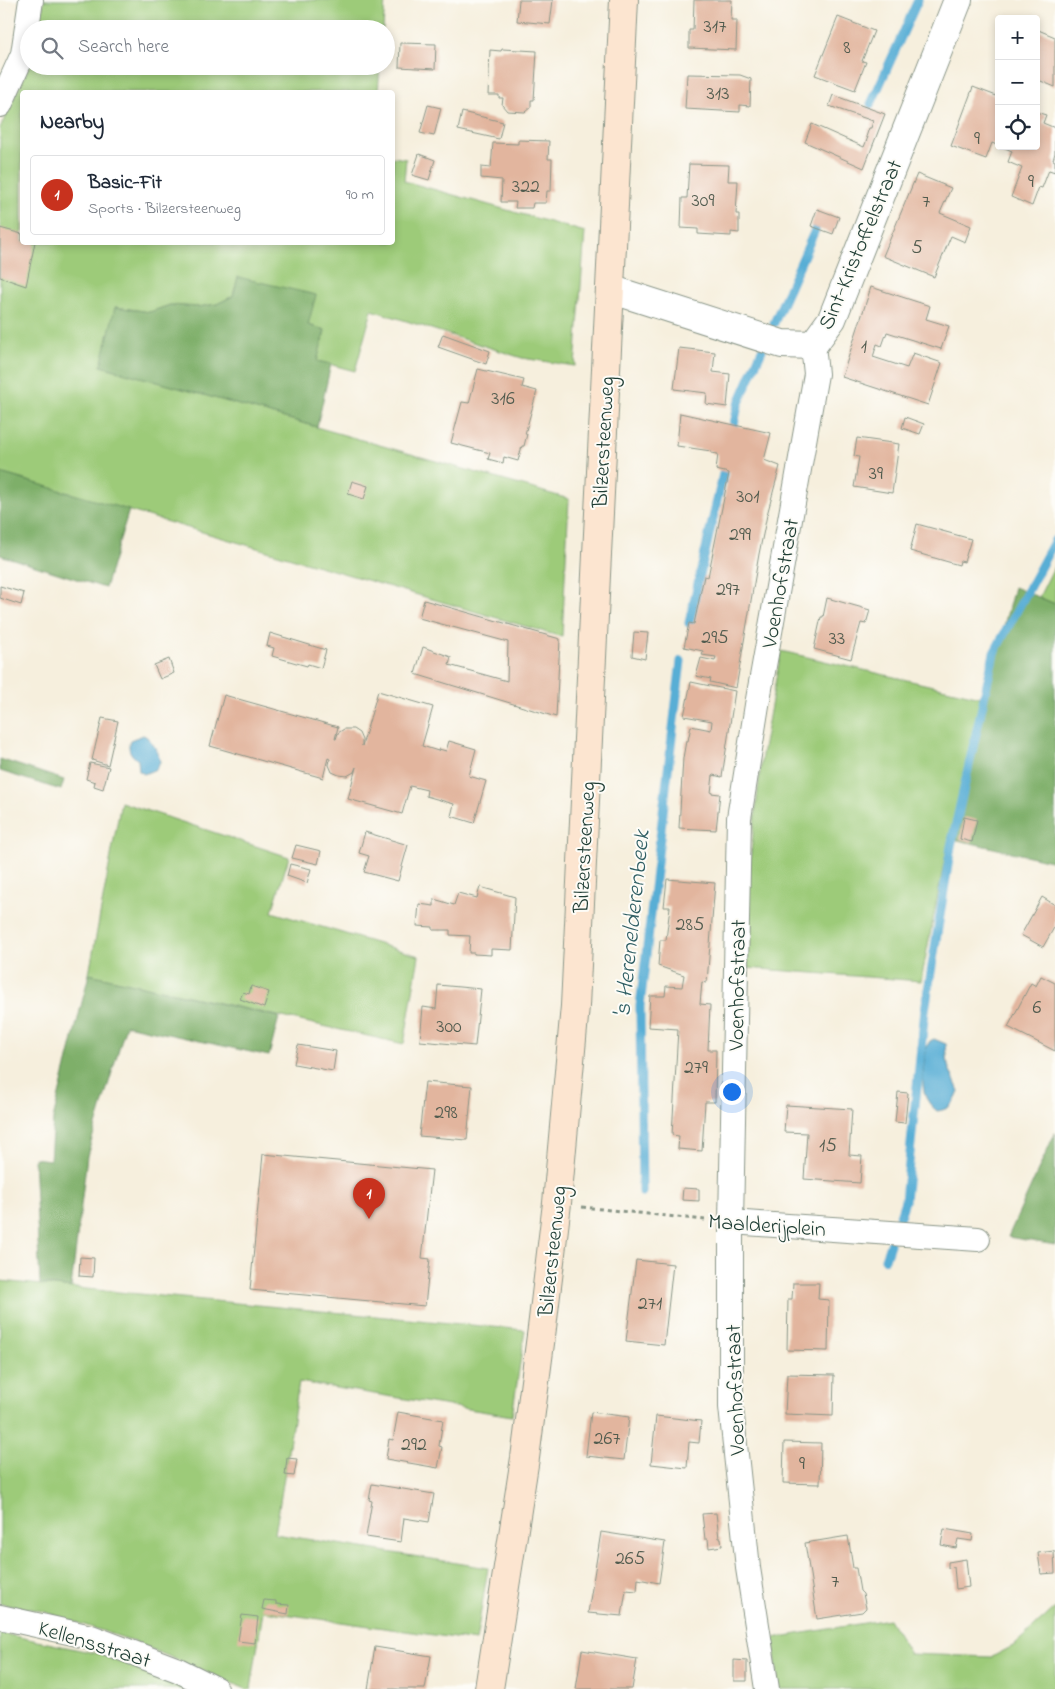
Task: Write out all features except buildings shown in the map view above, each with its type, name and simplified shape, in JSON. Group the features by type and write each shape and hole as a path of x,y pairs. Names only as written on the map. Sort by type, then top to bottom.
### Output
{"main road":[{"name":"Bilzersteenweg","path":"489,1689 525,1458 557,1203 574,1006 624,0"}],"street":[{"path":"29,20 32,0"},
{"name":"Sint-Kristoffelstraat","path":"610,289 782,344 813,346 832,319 958,0"},
{"path":"0,105 20,61"},
{"name":"Voenhofstraat","path":"767,1689 748,1568 731,1408 731,1222 739,818 816,374 813,346"},
{"name":"Maalderijplein","path":"731,1222 978,1239"},
{"name":"Kellensstraat","path":"0,1616 91,1637 178,1670 216,1689"}],"path":[{"name":"Maalderijplein","path":"557,1203 731,1222"}],"green space":[{"path":"44,0 385,0 384,20 41,20"},
{"path":"25,75 379,75 378,90 20,90 20,245 395,245 395,157 406,159 404,181 585,232 575,366 522,358 372,310 355,371 317,361 325,330 308,325 238,277 233,296 217,304 198,307 170,305 150,312 116,307 102,366 569,499 562,637 0,473 0,128"},
{"path":"238,277 316,295 308,325 325,330 317,361 331,364 317,427 101,366 115,307 150,312 170,305 198,307 217,304 233,296"},
{"path":"0,473 129,510 105,588 0,555"},
{"path":"1055,565 1055,604 1039,597"},
{"path":"1014,587 1055,604 1055,862 949,838"},
{"path":"781,651 985,698 949,838 921,981 746,968 750,860 762,755"},
{"path":"0,759 64,780 61,790 0,771"},
{"path":"121,802 289,857 272,912 419,956 404,1044 89,974"},
{"path":"89,974 279,1017 269,1056 126,1025 87,1156 71,1288 40,1284 34,1158 50,1160 53,1119"},
{"path":"1055,1133 1055,1245 1008,1237"},
{"path":"0,1281 525,1330 512,1416 299,1382 275,1534 488,1568 476,1641 263,1611 251,1689 246,1689 130,1640 42,1611 0,1604"},
{"path":"1055,1608 1055,1689 779,1689 773,1638 889,1619 910,1654 992,1657 1013,1646"},
{"path":"0,1633 109,1656 147,1667 188,1689 0,1689"}],"water":[{"path":"143,735 154,746 160,762 156,769 144,774 139,771 138,760 129,749 130,740"},
{"path":"934,1039 946,1044 948,1066 959,1091 951,1105 937,1111 930,1105 926,1097 923,1082 926,1047"}],"waterway":[{"name":"'s Herenelderenbeek","path":"871,104 918,0"},
{"name":"'s Herenelderenbeek","path":"774,323 815,230"},
{"name":"'s Herenelderenbeek","path":"734,424 738,405 762,350"},
{"name":"'s Herenelderenbeek","path":"689,623 723,474"},
{"path":"897,1225 905,1201 925,1010 951,846 994,653 1055,540"},
{"name":"'s Herenelderenbeek","path":"642,1192 640,1006 681,661"},
{"path":"885,1259 890,1244"}],"place":[{"name":"Basic-Fit","path":"369,1219"}]}
